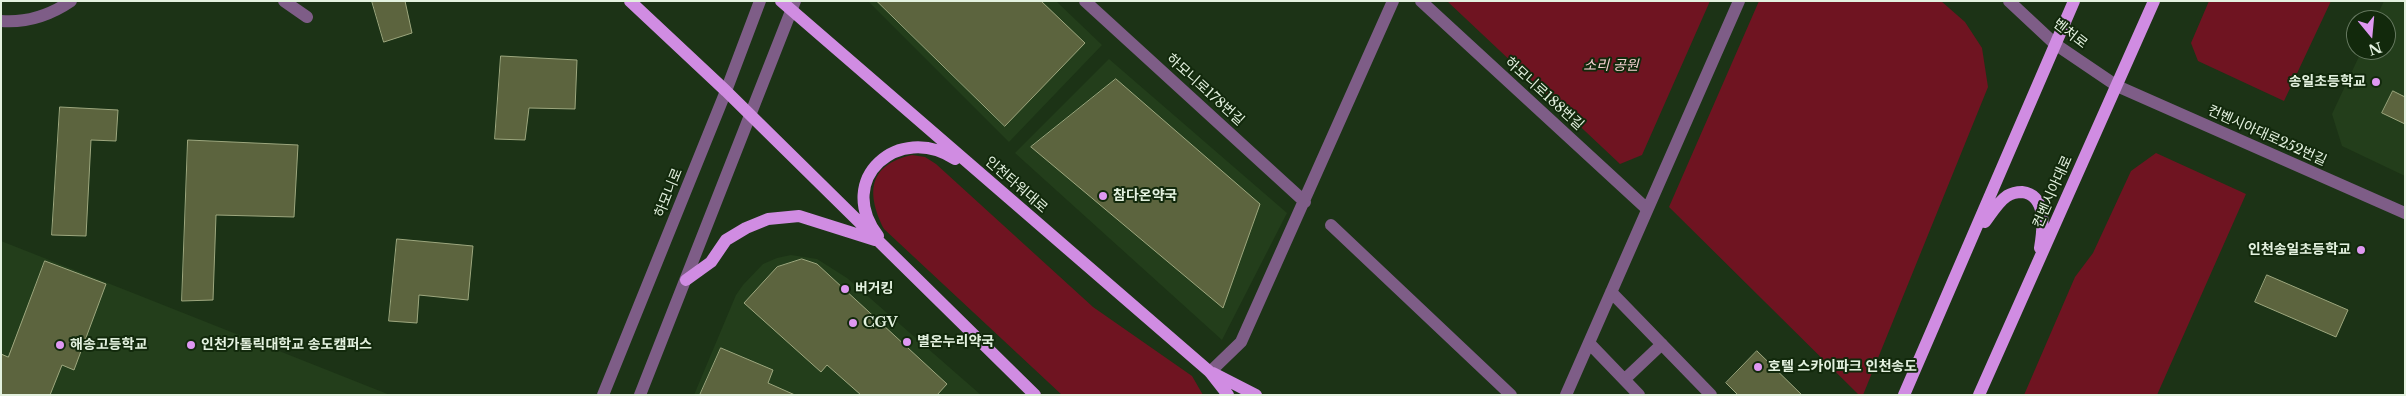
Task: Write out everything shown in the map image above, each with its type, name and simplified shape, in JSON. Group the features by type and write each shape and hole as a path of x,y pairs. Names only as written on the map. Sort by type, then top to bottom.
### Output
{"main road":[{"path":"630,1 750,114 876,241 892,254 1035,395"},
{"name":"인천타워대로","path":"782,1 793,6 987,179 1210,372 1228,395"},
{"path":"1904,395 2074,1"},
{"name":"컨벤시아대로","path":"1979,395 2154,1"},
{"path":"892,254 875,232 867,215 864,202 865,184 869,171 878,160 893,152 910,147 925,147 940,150 952,156 987,179"},
{"path":"1972,240 2007,196 2017,192 2028,193 2037,200 2043,226 2037,265"},
{"path":"686,280 711,262 726,240 746,228 768,219 798,216 876,241"},
{"path":"1210,372 1256,395"}],"street":[{"path":"1,21 32,20 46,16 71,1"},
{"path":"284,1 307,17"},
{"name":"하모니로","path":"603,395 726,91 760,1"},
{"name":"하모니로178번길","path":"1086,1 1305,202"},
{"path":"1210,372 1241,342 1393,1"},
{"name":"하모니로188번길","path":"1420,1 1647,209"},
{"path":"1566,395 1739,1"},
{"name":"벤처로","path":"2009,1 2055,44 2117,86"},
{"path":"640,395 793,6"},
{"name":"컨벤시아대로252번길","path":"2117,86 2405,213"},
{"path":"1330,225 1511,395"},
{"path":"1611,292 1710,394"},
{"path":"1589,342 1640,395"},
{"path":"1624,380 1662,344"}],"shaded area":[{"path":"868,1 1056,1 1102,45 1009,142"},
{"name":"송일초등학교","path":"2384,1 2405,1 2405,176 2342,146 2332,114 2357,60 2396,60 2396,10 2380,10"},
{"path":"1109,59 1287,213 1222,340 1015,153"},
{"path":"1,241 138,295 390,395 1,395"},
{"path":"791,255 817,259 847,278 981,395 694,395 736,295 763,264"}],"green space":[{"name":"소리 공원","path":"1447,1 1710,1 1642,155 1620,164"},
{"path":"1759,1 1941,1 1965,22 1982,48 1988,87 1863,395 1859,395 1669,207"},
{"path":"2209,1 2331,1 2284,101 2198,61 2191,43"},
{"path":"2156,153 2246,194 2157,395 2024,395 2075,277 2093,253 2131,171"},
{"path":"912,155 925,157 936,164 1093,307 1192,376 1203,395 1062,395 884,229 875,204 873,192 875,182 879,173 887,166"}],"building":[{"path":"372,1 405,1 412,33 384,42"},
{"path":"877,1 1041,1 1085,43 1005,126"},
{"path":"501,56 577,60 575,109 529,108 525,140 495,139"},
{"path":"1116,79 1260,204 1223,308 1031,147"},
{"path":"2393,91 2405,97 2405,124 2382,113"},
{"path":"60,107 118,110 116,141 91,140 86,236 52,235"},
{"path":"188,140 298,145 294,217 216,215 213,300 182,301"},
{"path":"397,239 473,246 468,300 419,295 417,323 389,321"},
{"path":"802,259 817,264 947,384 937,395 861,395 827,365 821,372 744,303 777,267"},
{"path":"45,261 106,284 74,370 62,365 50,395 1,395 1,354 8,357"},
{"path":"2267,275 2348,310 2336,337 2255,302"},
{"path":"721,348 773,370 768,383 795,395 700,395"},
{"name":"호텔 스카이파크 인천송도","path":"1757,351 1802,395 1738,395 1726,383"}],"place":[{"name":"송일초등학교","path":"2376,82"},
{"name":"참다온약국","path":"1103,196"},
{"name":"인천송일초등학교","path":"2361,250"},
{"name":"버거킹","path":"845,289"},
{"name":"CGV","path":"853,323"},
{"name":"별온누리약국","path":"907,342"},
{"name":"해송고등학교","path":"60,345"},
{"name":"인천가톨릭대학교 송도캠퍼스","path":"191,345"},
{"name":"호텔 스카이파크 인천송도","path":"1758,367"}]}
